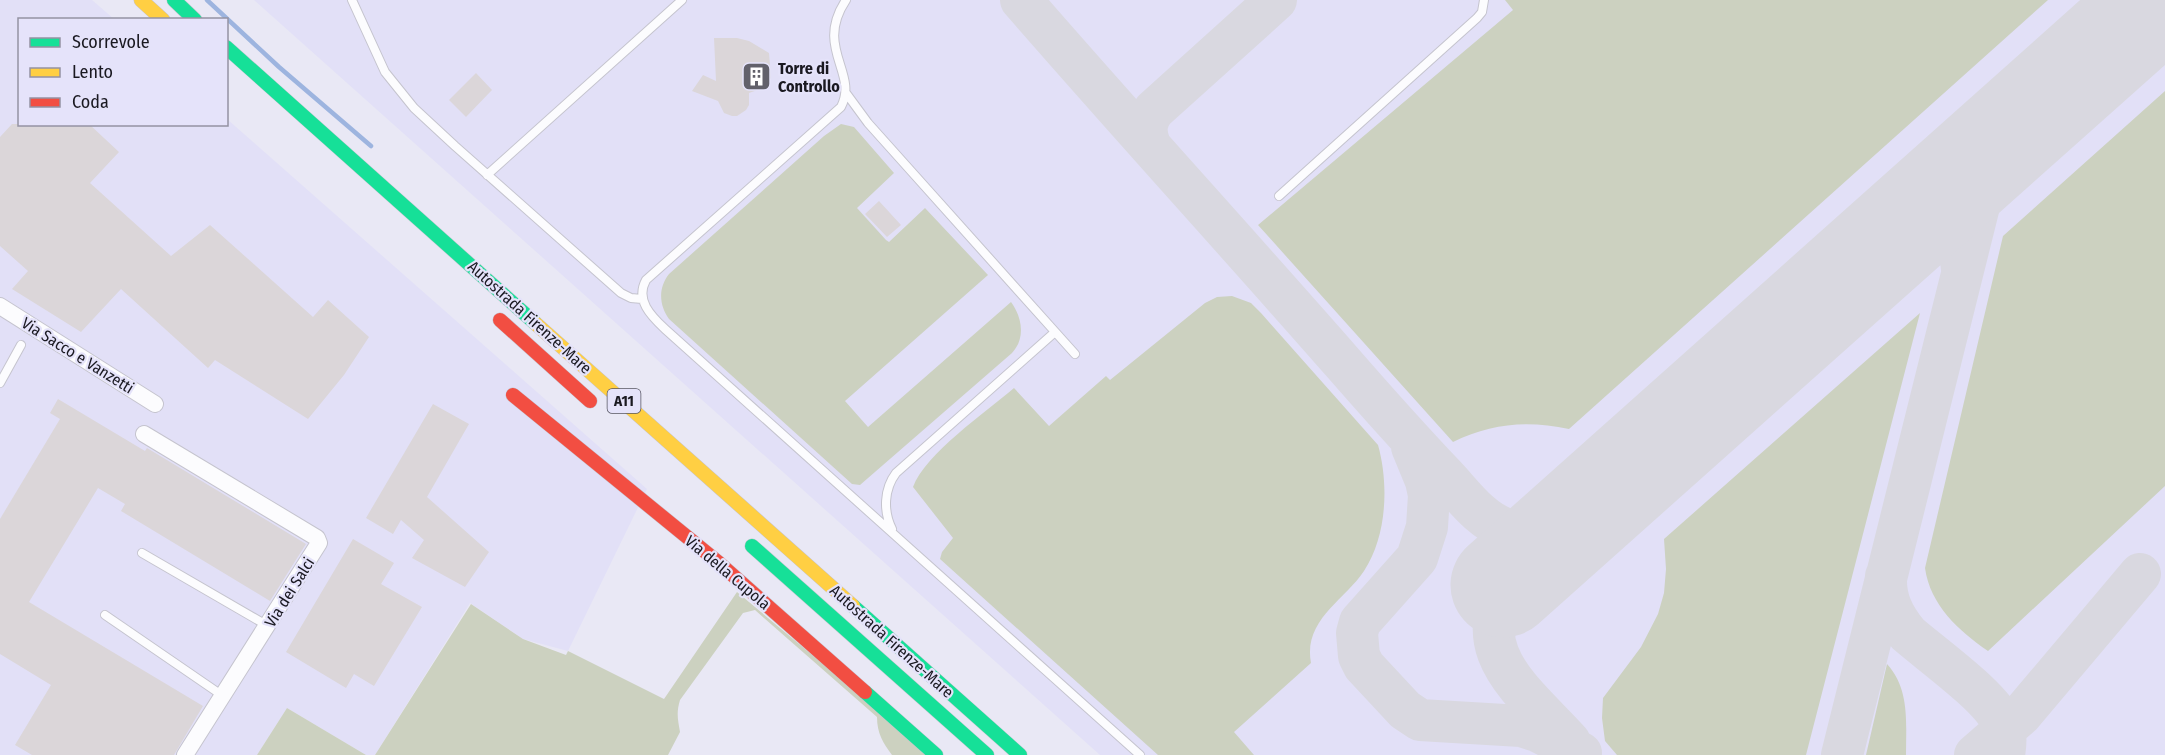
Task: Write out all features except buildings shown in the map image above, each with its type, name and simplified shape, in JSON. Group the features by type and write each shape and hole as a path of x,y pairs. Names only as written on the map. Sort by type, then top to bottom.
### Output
{"main road":[{"path":"141,0 161,18"},
{"path":"174,0 193,18"},
{"name":"Autostrada Firenze-Mare","path":"228,49 1020,755"},
{"name":"Autostrada Firenze-Mare","path":"490,311 602,411"},
{"name":"Via della Cupola","path":"513,394 719,563 936,755"},
{"name":"Autostrada Firenze-Mare","path":"741,536 987,755"}],"street":[{"name":"Via Sacco e Vanzetti","path":"0,306 155,404"},
{"name":"Via dei Salci","path":"144,434 317,538 319,543 185,755"}],"lane":[{"path":"352,0 385,72 414,108 621,293 631,298 642,299"},
{"path":"487,175 682,0"},
{"path":"846,0 837,16 833,37 846,93 845,100 836,112 646,280 641,292 642,299 660,324 1140,755"},
{"path":"1279,196 1477,18 1482,12 1484,0"},
{"path":"846,93 868,123 1075,354"},
{"path":"895,535 888,521 886,506 888,486 896,473 1054,332"},
{"path":"0,383 21,345"},
{"path":"142,553 268,626"},
{"path":"105,615 223,696"}],"shaded area":[{"path":"0,0 92,0 113,18 18,18 18,126 228,126 228,120 647,489 568,651 523,639 470,603 375,755 366,755 287,708 257,755 0,755"},
{"path":"254,0 2165,0 2165,755 1100,755"}],"green space":[{"path":"1505,0 2048,0 1569,429 1554,426 1510,425 1481,431 1453,442 1258,225 1513,10"},
{"path":"2165,91 2165,486 1988,651 1957,626 1939,605 1925,568 2003,236"},
{"path":"841,124 854,127 894,173 857,208 886,240 889,242 925,208 988,275 845,401 868,427 1011,302 1018,314 1021,328 1019,341 1012,353 860,485 852,484 669,319 663,308 661,296 665,279 669,274 824,136"},
{"path":"1232,296 1251,303 1261,313 1378,445 1384,476 1384,510 1372,557 1356,582 1327,612 1313,635 1310,648 1311,663 1234,732 1254,755 1158,755 940,559 942,552 953,538 913,487 930,461 943,448 1014,388 1049,426 1106,376 1110,380 1205,303 1217,297"},
{"path":"1920,313 1806,755 1617,755 1605,741 1602,718 1603,698 1641,647 1658,614 1664,593 1666,569 1664,539"},
{"path":"737,592 932,755 892,755 881,738 877,717 755,610 743,613 680,700 678,720 680,732 668,755 375,755 471,604 523,639 566,655 568,651 664,699"},
{"path":"1887,664 1900,684 1903,695 1906,755 1866,755"},
{"path":"287,708 366,755 257,755"}],"waterway":[{"path":"207,0 226,18"},
{"path":"228,20 371,146"}],"taxiway":[{"path":"1021,0 1380,405 1465,499 1488,520 1506,529 1522,532 1536,532 1551,528 1577,514 1613,485"},
{"path":"1150,145 1147,127 1154,110 1276,0"},
{"path":"1842,755 1986,178 2006,142 2031,115"},
{"path":"1885,245 1911,231 1934,229 1942,232 1954,243 1962,269"},
{"path":"1412,447 1426,481 1429,495 1427,527 1417,558 1360,622 1357,633 1359,656 1364,666 1405,710 1420,720 1521,726 1537,731 1581,753"},
{"path":"1516,572 1500,599 1494,623 1496,645 1504,665 1517,685 1570,742"},
{"path":"1975,755 2021,715 2140,574"},
{"path":"1886,576 1891,607 1908,634 1971,686 2000,719 2005,732 2004,755"}],"runway":[{"path":"1503,585 2159,0"}],"traffic: fast":[{"path":"174,0 193,18"},
{"path":"228,49 535,323"},
{"path":"752,546 987,755"},
{"path":"853,606 1020,755"},
{"path":"865,692 936,755"}],"traffic: slow":[{"path":"141,0 161,18"},
{"path":"535,323 853,606"}],"traffic: jam":[{"path":"500,320 590,401"},
{"path":"513,395 719,563 865,692"}],"place":[{"name":"Torre di Controllo","path":"757,77"}]}
